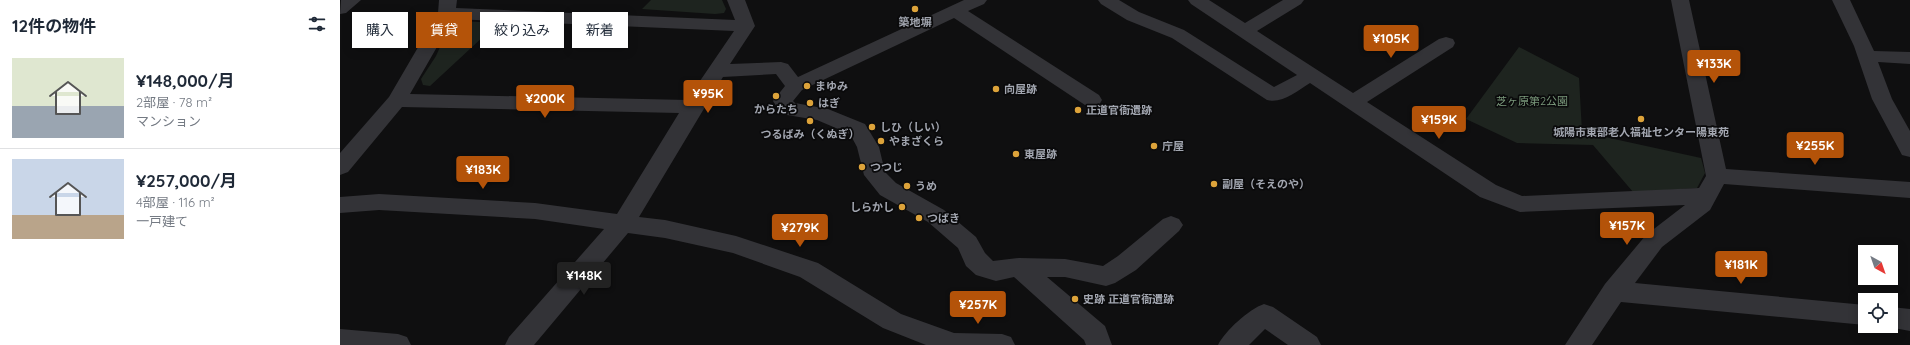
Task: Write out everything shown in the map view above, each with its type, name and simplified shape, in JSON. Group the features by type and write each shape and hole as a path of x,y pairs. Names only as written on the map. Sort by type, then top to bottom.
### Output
{"street":[{"path":"340,9 352,0"},
{"path":"736,0 746,26"},
{"path":"978,0 795,86 783,101 788,109 821,114 858,129 868,146 876,175 888,189 936,216 968,243 975,260 985,268 996,271 1019,267 1065,268 1106,276 1127,263 1171,225"},
{"path":"1107,0 1133,16 1178,34 1274,96 1311,75"},
{"path":"1197,0 1488,191 1520,204 1711,186 1910,190"},
{"path":"1244,32 1295,0"},
{"path":"1578,345 1614,291 1654,241 1702,204 1711,186 1712,158 1680,0"},
{"path":"1841,0 1867,56 1882,99 1910,150"},
{"path":"340,167 397,100 448,7 746,26"},
{"path":"956,11 1092,100"},
{"path":"518,345 623,223 693,107 746,26"},
{"path":"1352,102 1446,43"},
{"path":"1867,56 1910,58"},
{"path":"717,71 781,68 795,86"},
{"path":"397,100 693,107"},
{"path":"340,205 379,202 535,211 664,229 736,245 809,270 892,321 953,344 1002,345"},
{"path":"1019,267 1096,334 1099,345"},
{"path":"1614,291 1858,314"},
{"path":"1231,345 1264,314 1308,345"},
{"path":"1898,319 1910,320"},
{"path":"340,340 398,345"}],"green space":[{"path":"651,0 722,0 726,9 724,13 715,14 642,9"},
{"path":"472,22 480,22 480,40 472,47"},
{"name":"芝ヶ原第2公園","path":"1519,47 1579,78 1582,132 1701,158 1705,173 1697,188 1633,192 1593,145 1517,143 1466,119"},
{"path":"440,48 471,48 430,86 423,85 421,79"}],"place":[{"name":"築地塀","path":"915,9"},
{"name":"まゆみ","path":"807,86"},
{"name":"向屋跡","path":"996,89"},
{"name":"からたち","path":"776,96"},
{"name":"はぎ","path":"810,103"},
{"name":"正道官衙遺跡","path":"1078,110"},
{"name":"城陽市東部老人福祉センター陽東苑","path":"1641,119"},
{"name":"つるばみ（くぬぎ）","path":"810,121"},
{"name":"しひ（しい）","path":"872,127"},
{"name":"やまざくら","path":"881,141"},
{"name":"庁屋","path":"1154,146"},
{"name":"東屋跡","path":"1016,154"},
{"name":"つつじ","path":"862,167"},
{"name":"副屋（そえのや）","path":"1214,184"},
{"name":"うめ","path":"907,186"},
{"name":"しらかし","path":"902,207"},
{"name":"つばき","path":"919,218"},
{"name":"史跡 正道官衙遺跡","path":"1075,299"}]}
